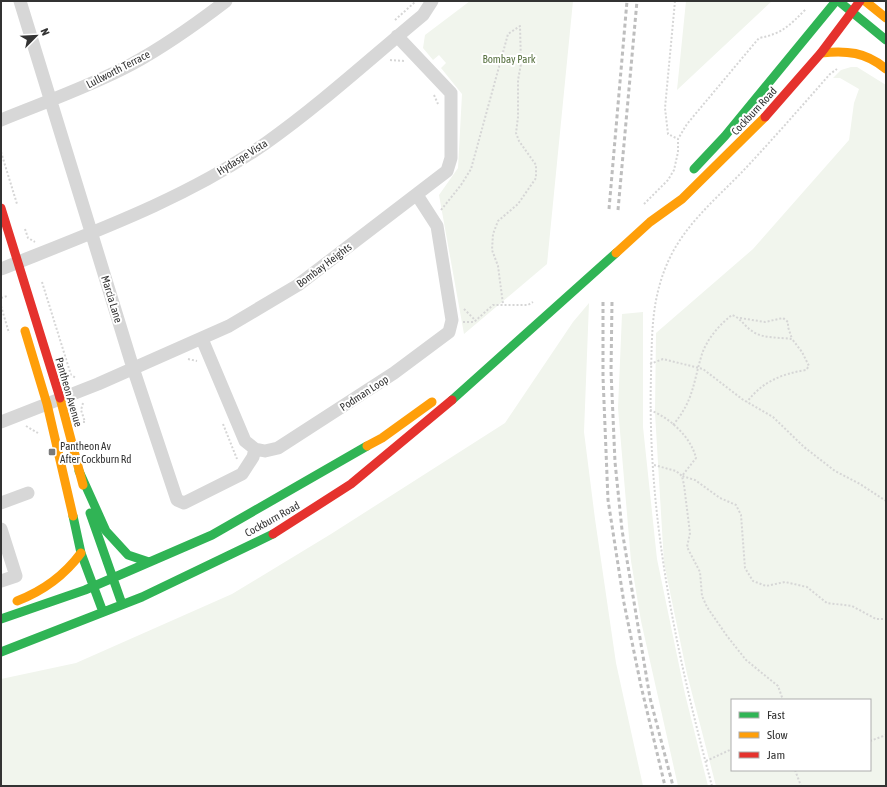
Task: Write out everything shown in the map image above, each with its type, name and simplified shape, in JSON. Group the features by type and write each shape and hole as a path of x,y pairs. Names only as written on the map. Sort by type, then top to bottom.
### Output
{"main road":[{"path":"837,1 853,12 886,40"},
{"name":"Cockburn Road","path":"690,174 725,136 837,1"},
{"name":"Cockburn Road","path":"1,652 122,604 269,536 333,497 385,458 438,413 515,342 650,222 682,199 736,147 773,108 821,53 860,1"},
{"path":"865,1 886,18"},
{"path":"821,53 855,51 881,64 886,69"},
{"name":"Cockburn Road","path":"650,222 670,195"},
{"name":"Pantheon Avenue","path":"1,208 7,265 60,398 89,509 122,604"},
{"path":"23,324 47,404 81,554 103,612"},
{"name":"Cockburn Road","path":"451,388 515,342"},
{"name":"Cockburn Road","path":"1,619 113,579 212,535 280,498 382,438 439,397"},
{"path":"79,471 106,531 128,555 149,562"},
{"path":"8,605 35,595 70,568 81,554"}],"street":[{"name":"Marcia Lane","path":"20,1 93,233 133,368 177,500 184,503 242,474 253,457 255,449"},
{"name":"Lullworth Terrace","path":"1,120 92,84 132,64 173,39 226,1"},
{"name":"Hydaspe Vista","path":"7,265 93,233 149,208 223,170 265,144 308,111 422,15 432,1"},
{"name":"Bombay Heights","path":"1,422 202,339 229,326 298,285 447,171 451,158 450,93 397,36"},
{"name":"Podman Loop","path":"255,449 265,451 278,448 394,374 449,332 453,314 438,226 417,195"},
{"path":"202,339 244,441 255,449"},
{"path":"1,503 28,493"},
{"path":"1,530 16,576 1,581"}],"path":[{"path":"390,25 416,1"},
{"path":"675,1 665,108 668,134 678,139"},
{"path":"640,209 668,180 674,170 678,152 678,139 687,124 759,38 772,36 785,29 809,7"},
{"path":"437,212 443,208 461,185 471,169 508,34 520,26 521,64 518,80 516,133 519,141 536,165 536,178 518,204 498,221 493,234 492,250 498,266 503,304"},
{"path":"385,61 404,61 409,66"},
{"path":"712,786 691,707 662,558 650,410 650,364 653,308 667,264 690,224 759,154 830,74 843,65"},
{"path":"432,91 439,106"},
{"path":"1,152 19,209"},
{"path":"23,223 28,238 31,241 35,242 42,239"},
{"path":"41,279 71,375 78,378"},
{"path":"1,298 7,296"},
{"path":"460,322 474,322 493,305 528,305 534,302"},
{"path":"1,306 10,335"},
{"path":"673,425 682,414 691,396 703,353 721,324 732,315 739,318 765,322 783,318 788,322 792,339 802,352 809,366 806,370 793,372 773,380 756,390 747,402"},
{"path":"739,318 752,332 769,337 792,339"},
{"path":"185,360 190,358 198,361"},
{"path":"650,364 663,360 699,368 747,402 773,417 804,447 835,471 860,484 886,501"},
{"path":"80,423 85,422 81,405 85,401"},
{"path":"650,410 663,415 694,447 696,458 682,476"},
{"path":"220,418 239,464 245,469"},
{"path":"19,428 26,426 34,429 41,436"},
{"path":"654,465 676,471 682,476 695,480 720,498 736,505 741,515 745,568 753,581 766,586 785,582 807,587 827,603 852,606 876,619 886,619"},
{"path":"682,476 690,533 686,547 700,572 702,596 707,607 726,636 746,660 778,686 783,699"},
{"path":"871,741 886,735"},
{"path":"706,762 731,750"},
{"path":"795,771 801,786"}],"green space":[{"name":"Bombay Park","path":"470,1 573,1 547,264 464,334 439,195 458,168 462,94 441,68 446,63 439,55 433,60 423,48 425,35"},
{"path":"686,1 772,1 677,90"},
{"path":"857,67 886,85 886,786 716,786 687,674 664,563 655,413 656,333 753,249 849,140 854,103 859,89 840,78 833,78 841,70"},
{"path":"589,303 584,432 616,663 643,786 1,786 1,679 76,663 232,594 331,534 505,423 573,322"},
{"path":"643,312 643,427 657,559 685,694 708,786 678,786 641,621 631,561 618,408 622,314"}],"railway":[{"path":"609,209 627,1"},
{"path":"618,210 637,1"},
{"path":"603,302 603,377 608,500 624,603 641,686 665,786"},
{"path":"612,302 611,371 615,462 622,530 650,698 673,786"}],"traffic: fast":[{"path":"694,169 725,136 836,1"},
{"path":"841,3 886,40"},
{"path":"452,400 616,253"},
{"path":"1,619 85,590 212,535 367,446"},
{"path":"79,471 106,531 128,555 149,562"},
{"path":"90,513 122,604"},
{"path":"73,516 81,553 103,612"},
{"path":"1,652 142,597 273,534"}],"traffic: slow":[{"path":"865,1 886,18"},
{"path":"821,53 847,52 871,59 886,69"},
{"path":"616,253 650,222 682,199 765,117"},
{"path":"25,331 47,404 73,516"},
{"path":"60,398 83,485"},
{"path":"367,446 382,438 432,402"},
{"path":"17,601 36,593 52,582 60,576 81,553"}],"traffic: jam":[{"path":"765,117 821,53 860,1"},
{"path":"1,208 60,398"},
{"path":"273,534 351,484 452,400"}],"place":[{"name":"Pantheon Av After Cockburn Rd","path":"52,452"}]}
